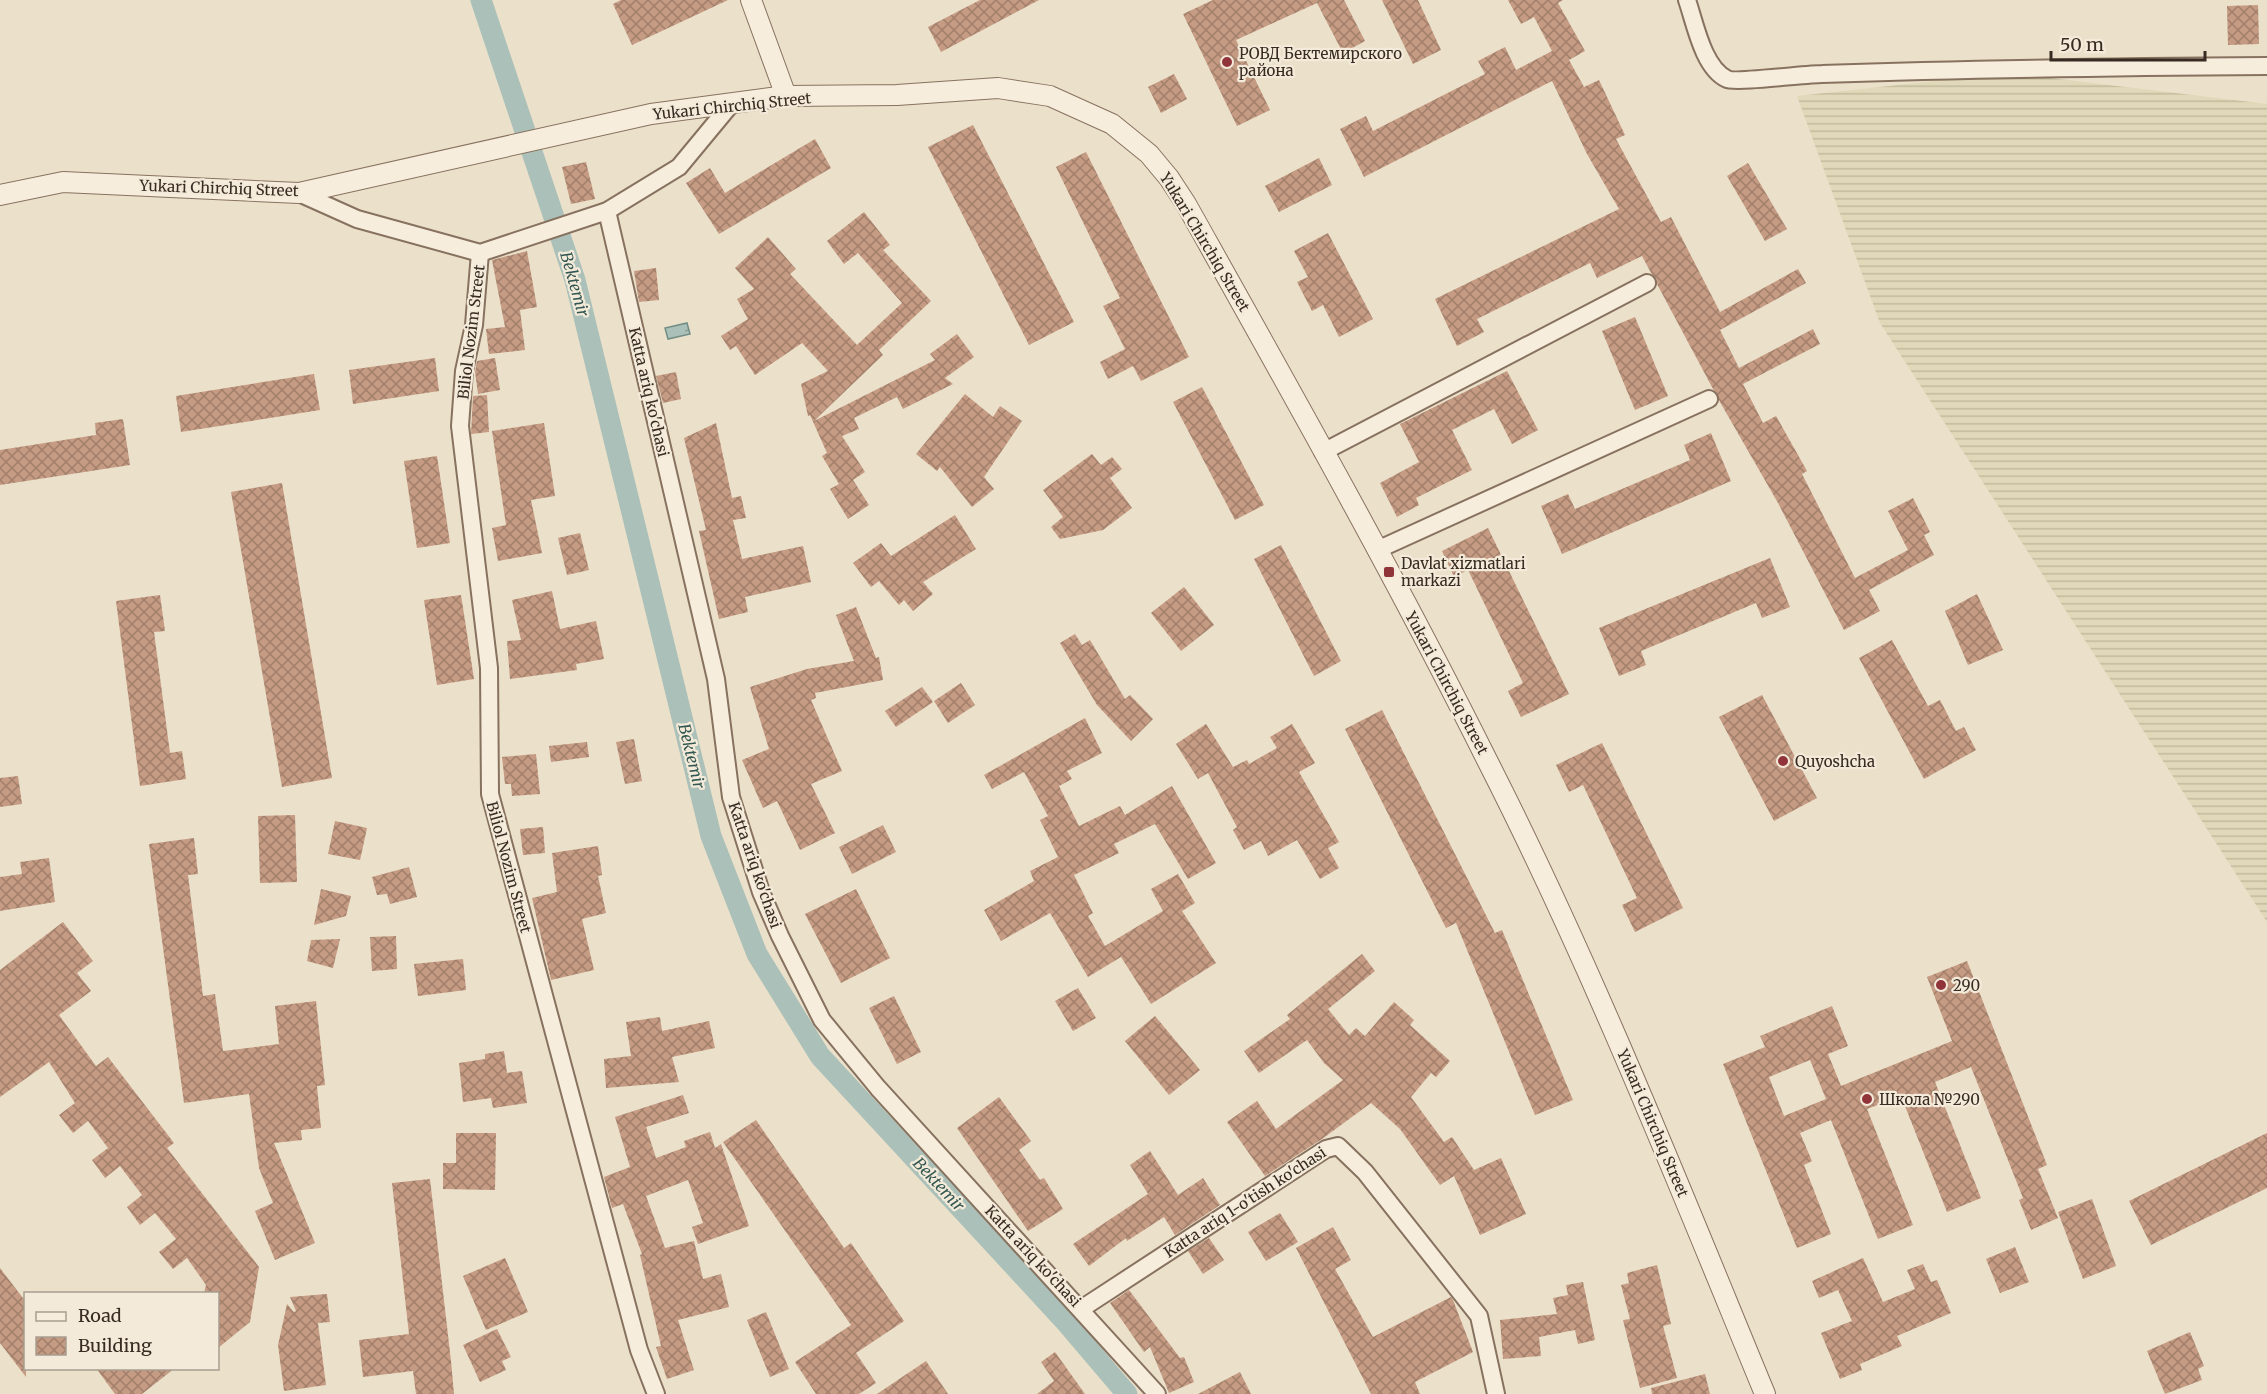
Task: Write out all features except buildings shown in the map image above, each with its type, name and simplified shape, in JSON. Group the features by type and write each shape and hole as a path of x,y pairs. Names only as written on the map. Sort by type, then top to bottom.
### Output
{"street":[{"path":"751,0 786,96"},
{"path":"1687,0 1707,60 1727,79 1732,80 1785,75 1959,70 2267,66"},
{"name":"Yukari Chirchiq Street","path":"0,195 63,182 299,193 488,153 606,123 786,96 897,95 1016,89 1050,96 1112,124 1149,154 1175,187 1377,550 1488,762 1629,1063 1765,1394"},
{"path":"299,193 357,219 480,253 607,211 679,167 732,103"},
{"name":"Katta ariq ko'chasi","path":"607,211 716,679 731,797 761,892 780,936 822,1020 878,1088 1157,1394"},
{"name":"Biliol Nozim Street","path":"480,253 474,325 464,371 460,426 489,668 490,794 639,1350 656,1394"},
{"path":"1323,452 1647,283"},
{"path":"1377,550 1709,399"},
{"name":"Katta ariq 1-o'tish ko'chasi","path":"1081,1309 1317,1155 1338,1146 1365,1172 1479,1316 1496,1394"}],"shaded area":[{"path":"2008,73 2267,104 2267,922 1880,323 1797,96"}],"water":[{"path":"687,323 690,334 668,339 665,328"}],"waterway":[{"name":"Bektemir","path":"481,0 575,280 711,836 757,954 820,1056 1064,1320 1127,1394"}],"place":[{"name":"РОВД Бектемирского района","path":"1227,62"},
{"name":"Davlat xizmatlari markazi","path":"1389,572"},
{"name":"Quyoshcha","path":"1783,761"},
{"name":"290","path":"1941,985"},
{"name":"Школа №290","path":"1867,1099"}]}
